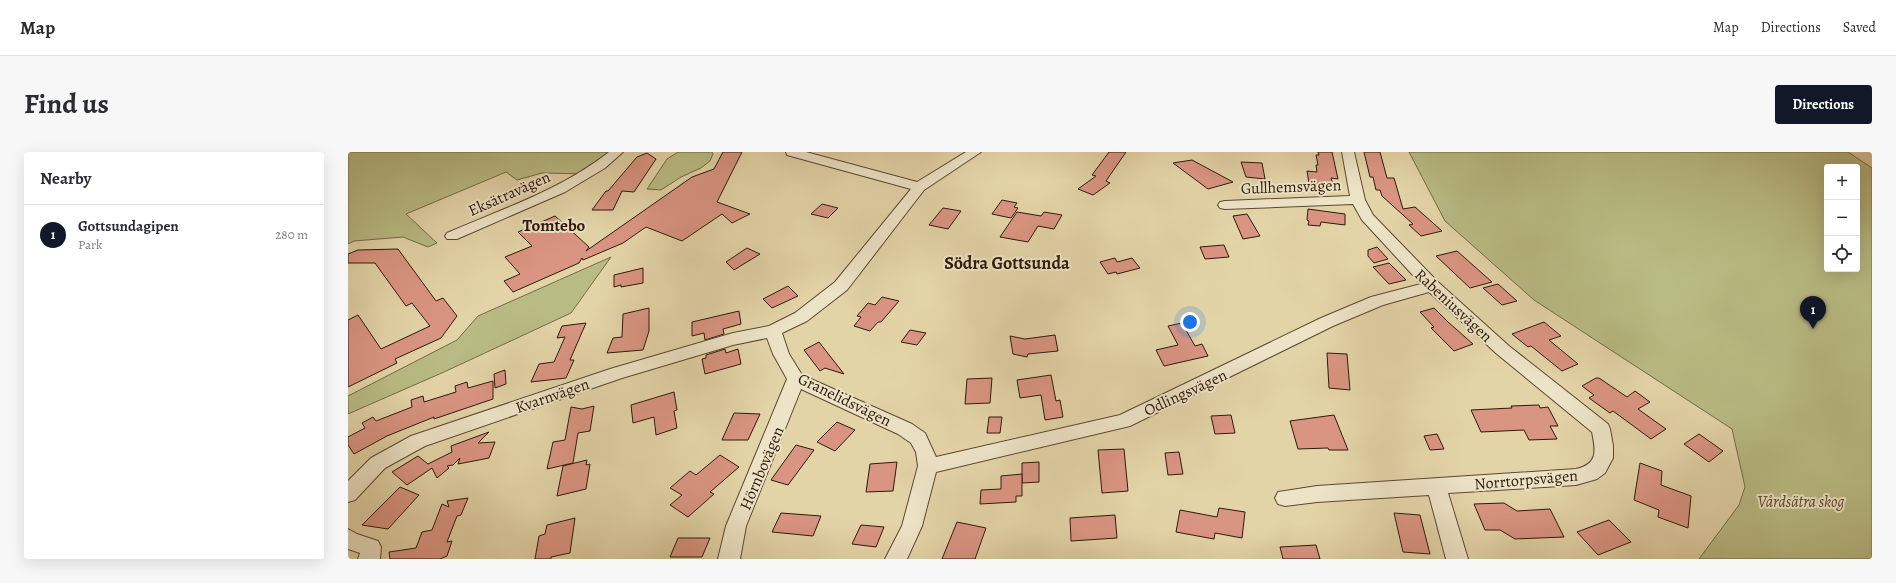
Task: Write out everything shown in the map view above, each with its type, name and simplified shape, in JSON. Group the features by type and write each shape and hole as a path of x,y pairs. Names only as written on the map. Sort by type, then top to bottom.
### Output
{"street":[{"name":"Eksätravägen","path":"452,236 562,188 588,174 617,152"},
{"path":"792,152 918,187"},
{"path":"773,331 818,306 841,286 890,226 918,187 975,152"},
{"name":"Rabeniusvägen","path":"1348,152 1358,200 1367,217 1432,286 1503,350 1601,429"},
{"name":"Gullhemsvägen","path":"1225,205 1358,200"},
{"name":"Odlingsvägen","path":"928,466 1124,421 1220,376 1328,322 1376,301 1432,286"},
{"name":"Granelidsvägen","path":"773,331 781,354 796,379 905,429 918,438 925,452 928,466"},
{"name":"Kvarnvägen","path":"348,494 378,464 418,442 616,373 734,339 773,331"},
{"name":"Hörnbovägen","path":"729,559 736,526 786,407 796,379"},
{"name":"Norrtorpsvägen","path":"1285,498 1317,494 1576,477 1595,471 1602,462 1604,448 1601,429"},
{"path":"896,559 912,526 928,466"},
{"path":"1436,486 1456,559"},
{"path":"349,541 371,547 370,559"}],"green space":[{"path":"348,152 617,152 588,174 542,173 517,180 506,172 406,214 437,243 428,247 403,237 354,241 348,244"},
{"path":"678,152 712,152 713,154 710,161 701,168 681,177 661,190 647,189 667,159"},
{"name":"Vårdsätra skog","path":"1409,152 1848,152 1872,168 1872,559 1699,559 1739,505 1745,487 1732,429 1534,300 1445,221"},
{"path":"611,257 571,313 444,372 348,414 348,396 457,340 478,316"}],"building":[{"path":"723,152 742,152 717,202 750,214 732,223 722,214 682,241 646,227 623,243 583,260 582,258 579,263 513,292 504,281 520,274 505,257 532,246 518,232 555,216 589,247 586,251 692,177 714,169"},
{"path":"1109,152 1126,152 1106,181 1110,183 1093,195 1078,189 1096,176 1092,175"},
{"path":"1318,152 1332,152 1338,179 1331,178 1333,184 1309,183 1307,171 1317,172 1316,165 1318,165 1316,155 1319,155"},
{"path":"1364,152 1380,152 1387,178 1394,178 1403,209 1415,207 1442,231 1421,236 1409,225 1413,224 1382,196 1380,190 1376,190 1373,177 1370,177"},
{"path":"647,153 656,159 634,192 622,191 613,210 592,210 606,191 608,191 637,157"},
{"path":"1192,160 1233,182 1208,189 1173,163"},
{"path":"1241,162 1262,163 1265,179 1246,177"},
{"path":"1002,200 1017,203 1014,207 1018,208 1011,218 992,214"},
{"path":"822,204 838,208 828,218 811,214"},
{"path":"943,208 961,211 948,229 929,225"},
{"path":"1308,209 1345,214 1345,225 1321,222 1320,226 1308,225"},
{"path":"1017,212 1041,216 1044,212 1062,215 1054,229 1038,226 1028,242 1000,237"},
{"path":"1247,214 1260,236 1243,239 1233,216"},
{"path":"1224,245 1229,257 1205,259 1200,247"},
{"path":"1377,247 1388,259 1374,263 1368,256 1368,250"},
{"path":"747,248 760,254 734,270 726,262"},
{"path":"398,249 436,301 443,298 457,316 441,338 395,359 397,363 348,387 348,320 358,315 381,349 430,326 412,303 406,306 375,263 348,263 348,254 358,250"},
{"path":"1457,251 1492,282 1470,288 1436,256"},
{"path":"1115,258 1117,262 1132,258 1140,268 1117,274 1116,272 1108,274 1100,262"},
{"path":"1389,263 1406,280 1389,284 1373,267"},
{"path":"643,268 643,283 614,287 614,275"},
{"path":"1498,284 1517,301 1502,305 1483,288"},
{"path":"788,286 798,296 772,308 763,299"},
{"path":"882,297 899,301 881,322 878,322 870,331 854,326 861,317 857,316 868,303 875,305"},
{"path":"649,308 649,331 643,350 607,353 613,338 622,337 623,314"},
{"path":"1434,308 1473,344 1454,351 1431,328 1434,327 1420,312"},
{"path":"739,311 741,324 723,329 724,334 705,340 704,333 692,336 692,322"},
{"path":"1544,322 1561,336 1549,340 1578,364 1562,371 1531,346 1528,347 1512,334"},
{"path":"586,323 570,360 574,360 566,378 531,382 539,364 554,362 565,337 557,338 562,326"},
{"path":"1182,323 1195,346 1202,344 1208,356 1164,366 1156,350 1178,345 1168,326"},
{"path":"910,330 926,333 917,345 901,342"},
{"path":"1055,335 1058,351 1028,354 1027,357 1013,354 1010,336 1025,339"},
{"path":"819,342 844,374 825,368 820,371 804,350"},
{"path":"725,349 726,353 738,349 741,364 705,374 702,359 706,358 706,355"},
{"path":"1327,353 1347,354 1350,390 1329,388"},
{"path":"505,370 506,384 495,388 494,374"},
{"path":"1051,375 1056,401 1060,400 1063,417 1045,420 1041,395 1020,398 1017,380"},
{"path":"992,378 990,403 965,404 967,379"},
{"path":"1596,378 1599,378 1627,397 1635,391 1650,402 1638,409 1666,429 1651,439 1613,411 1610,413 1589,398 1594,395 1582,386"},
{"path":"493,381 493,399 434,419 434,417 387,436 354,454 348,445 348,437 365,428 362,423 373,417 376,421 412,407 411,400 423,396 424,402 456,392 455,386 467,382 468,388"},
{"path":"674,392 677,410 674,411 677,428 656,435 654,417 633,423 631,405"},
{"path":"1539,405 1540,408 1548,407 1558,426 1550,426 1557,439 1529,440 1524,430 1481,432 1471,410 1512,408 1511,406"},
{"path":"594,406 590,431 578,433 573,463 547,469 553,442 565,440 571,407 582,409"},
{"path":"734,413 760,414 748,440 722,440"},
{"path":"1231,415 1235,433 1215,434 1211,416"},
{"path":"1334,415 1348,450 1329,450 1328,448 1298,449 1290,421"},
{"path":"989,417 1002,417 1000,433 987,433"},
{"path":"837,422 855,430 835,451 817,442"},
{"path":"489,432 478,443 495,442 489,458 458,464 460,458 453,465 447,466 449,468 437,478 432,468 407,485 392,472 418,456 428,464 452,452 451,446"},
{"path":"1437,434 1444,449 1430,450 1424,436"},
{"path":"1699,434 1723,451 1709,462 1684,444"},
{"path":"796,445 814,450 788,485 771,480"},
{"path":"1124,449 1128,491 1102,493 1098,450"},
{"path":"1179,452 1183,474 1168,475 1165,453"},
{"path":"720,455 739,467 710,492 714,494 688,517 670,505 682,495 670,488 690,471 696,475"},
{"path":"587,460 586,465 590,464 586,489 557,496 563,466"},
{"path":"897,462 893,491 866,492 870,464"},
{"path":"1039,462 1039,482 1022,483 1022,463"},
{"path":"1640,463 1662,471 1661,485 1691,496 1688,528 1658,517 1659,510 1634,500"},
{"path":"1022,474 1022,496 1016,496 1016,502 980,504 981,490 1001,489 1001,476"},
{"path":"400,487 419,495 388,529 362,525"},
{"path":"468,498 461,515 457,516 447,542 452,541 447,556 440,559 390,559 389,552 416,548 422,532 432,530 442,504 449,507 447,501"},
{"path":"1504,503 1517,511 1550,509 1564,537 1515,539 1500,530 1485,530 1474,504"},
{"path":"1219,508 1245,512 1242,538 1215,533 1214,539 1176,532 1180,510 1217,517"},
{"path":"781,513 821,516 813,536 772,532"},
{"path":"1394,513 1420,515 1430,554 1403,552"},
{"path":"1115,515 1117,538 1071,541 1070,518"},
{"path":"575,518 570,553 551,557 551,559 535,559 539,536 545,534 547,525"},
{"path":"1609,520 1631,542 1598,555 1577,532"},
{"path":"957,522 986,528 975,559 942,559"},
{"path":"861,525 884,527 876,547 852,544"},
{"path":"678,538 710,538 702,557 670,557"},
{"path":"1316,545 1320,559 1283,559 1280,547"}],"place":[{"name":"Gottsundagipen","path":"1813,329"}],"district":[{"name":"Tomtebo","path":"554,225"},
{"name":"Södra Gottsunda","path":"1007,263"}]}
